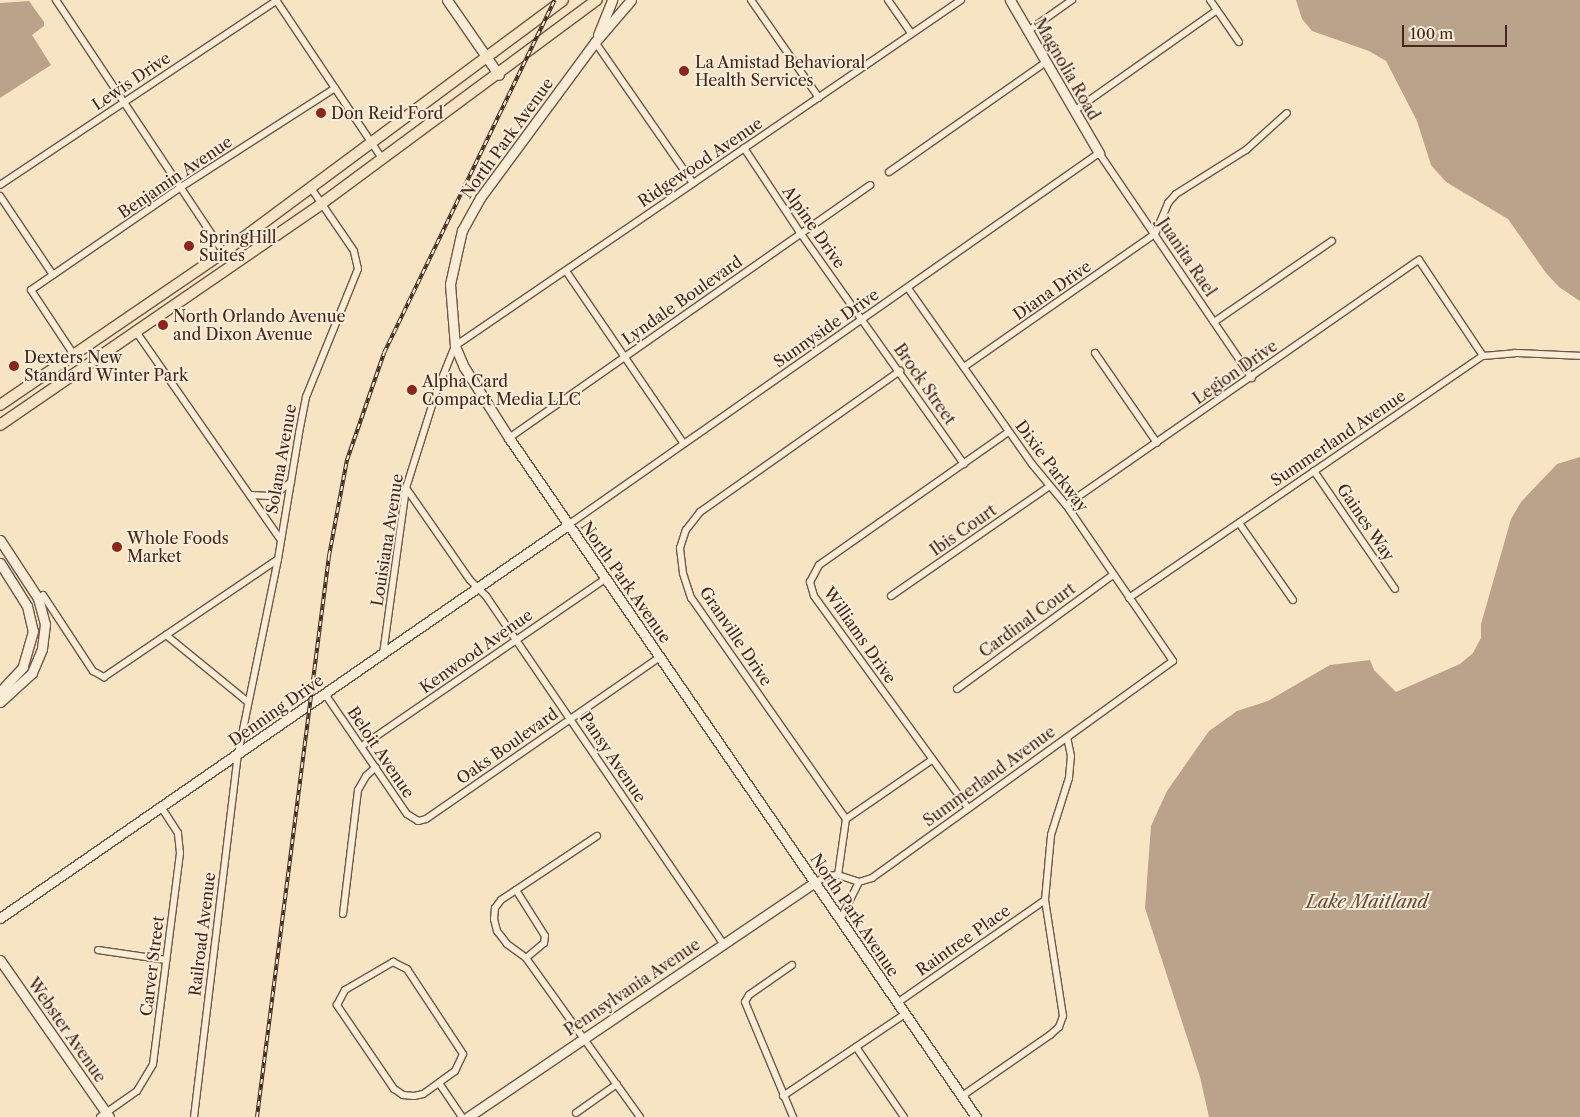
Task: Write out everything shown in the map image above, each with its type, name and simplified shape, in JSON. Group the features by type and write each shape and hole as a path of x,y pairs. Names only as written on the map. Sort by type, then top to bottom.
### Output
{"main road":[{"path":"0,405 224,252 562,0"},
{"path":"0,425 322,204 597,0"},
{"path":"45,394 46,386 61,363"}],"street":[{"path":"56,0 126,101 233,266"},
{"path":"276,0 383,160"},
{"name":"Lewis Drive","path":"0,185 276,0"},
{"path":"447,0 498,74"},
{"name":"North Park Avenue","path":"595,42 612,0"},
{"name":"North Park Avenue","path":"632,0 595,42 480,198 462,230 450,284 455,346 464,367 509,438 976,1117"},
{"path":"751,0 819,98"},
{"path":"888,0 911,34"},
{"name":"Ridgewood Avenue","path":"455,346 961,0"},
{"name":"Magnolia Road","path":"1010,0 1098,153"},
{"path":"1028,31 1072,0"},
{"path":"1210,0 1239,42"},
{"path":"1074,111 1217,10"},
{"path":"595,42 693,183"},
{"path":"889,172 1046,62"},
{"name":"Benjamin Avenue","path":"74,355 30,290 180,187 335,88"},
{"path":"1155,234 1168,203 1176,194 1246,150 1287,113"},
{"name":"Alpine Drive","path":"744,148 801,234 862,319"},
{"name":"Juanita Rael","path":"1098,153 1252,378"},
{"name":"Sunnyside Drive","path":"568,525 1098,153"},
{"name":"Lyndale Boulevard","path":"509,438 870,185"},
{"name":"Solana Avenue","path":"238,754 278,559 306,398 358,269 354,251 311,188"},
{"path":"0,196 53,275"},
{"name":"Diana Drive","path":"964,367 1155,234"},
{"path":"1214,322 1332,241"},
{"name":"Legion Drive","path":"1066,505 1252,378 1419,260 1483,356"},
{"path":"566,271 684,444"},
{"name":"Dixie Parkway","path":"908,288 1008,432 1066,505 1173,661"},
{"name":"Brock Street","path":"862,319 964,464"},
{"path":"137,332 281,540"},
{"name":"Louisiana Avenue","path":"383,655 406,488 436,393 455,346"},
{"path":"1095,352 1157,443"},
{"name":"Summerland Avenue","path":"1129,598 1483,356 1515,353 1580,356"},
{"name":"Granville Drive","path":"846,819 691,598 683,573 680,548 686,530 700,512 900,371"},
{"name":"Williams Drive","path":"968,808 814,596 810,582 820,565 1008,432"},
{"name":"Gaines Way","path":"1314,471 1395,589"},
{"path":"249,494 258,498 273,496 291,482"},
{"name":"Ibis Court","path":"892,596 1050,486"},
{"name":"Pansy Avenue","path":"406,488 516,640 724,944"},
{"path":"1238,524 1292,600"},
{"name":"Denning Drive","path":"0,918 383,655 568,525"},
{"path":"0,540 29,583 42,610 44,624 42,649 26,681 0,702"},
{"path":"43,595 93,671 100,677 107,676 278,559"},
{"path":"0,563 19,590 31,617 32,644 16,678 0,692"},
{"name":"Cardinal Court","path":"957,688 1113,575"},
{"name":"Kenwood Avenue","path":"362,746 605,578"},
{"path":"19,590 29,583"},
{"path":"166,635 248,702"},
{"name":"Oaks Boulevard","path":"418,821 426,819 660,657"},
{"name":"Summerland Avenue","path":"859,882 872,878 1173,661"},
{"name":"Beloit Avenue","path":"325,694 407,814 418,821"},
{"path":"962,1096 1059,1027 1063,1016 1046,900 1051,835 1069,778 1071,756 1067,737"},
{"name":"Railroad Avenue","path":"194,1117 238,754"},
{"path":"838,875 846,819 932,760"},
{"path":"344,914 358,790 366,776 376,767"},
{"name":"Carver Street","path":"105,1115 138,1091 153,1064 180,852 178,832 161,807"},
{"path":"597,836 516,890 495,908 494,919 497,931 506,944 526,958 640,1117"},
{"path":"814,883 827,876 838,875 859,882 840,920"},
{"name":"Pennsylvania Avenue","path":"468,1117 814,883"},
{"path":"516,890 545,936 544,943 526,958"},
{"name":"Raintree Place","path":"897,1003 1046,900"},
{"path":"98,950 166,960"},
{"name":"Webster Avenue","path":"0,960 105,1115"},
{"path":"393,962 407,969 459,1044 463,1054 455,1071 439,1082 423,1094 414,1096 403,1096 394,1089 339,1011 339,996 393,962"},
{"path":"792,965 749,995 745,1002 793,1117"},
{"path":"783,1096 904,1014"},
{"path":"856,1048 904,1117"},
{"path":"439,1082 462,1117"},
{"path":"576,1113 617,1084"}],"water":[{"path":"1296,0 1580,0 1580,301 1559,287 1546,273 1508,219 1446,182 1431,165 1417,121 1386,61 1369,51 1312,31 1302,19"},
{"path":"29,1 44,22 44,26 32,35 51,65 0,98 0,3"},
{"name":"Lake Maitland","path":"1580,457 1580,1117 1209,1117 1200,1077 1145,908 1151,826 1167,791 1209,731 1237,711 1268,701 1330,665 1370,660 1374,670 1396,692 1460,664 1473,653 1481,638 1481,624 1511,519 1521,502 1557,464"}],"railway":[{"path":"257,1117 329,556 347,460 384,353 555,0"}],"place":[{"name":"La Amistad Behavioral Health Services","path":"684,71"},
{"name":"Don Reid Ford","path":"321,113"},
{"name":"SpringHill Suites","path":"189,246"},
{"name":"North Orlando Avenue and Dixon Avenue","path":"163,325"},
{"name":"Dexters New Standard Winter Park","path":"14,366"},
{"name":"Alpha Card Compact Media LLC","path":"412,390"},
{"name":"Whole Foods Market","path":"117,547"}]}
